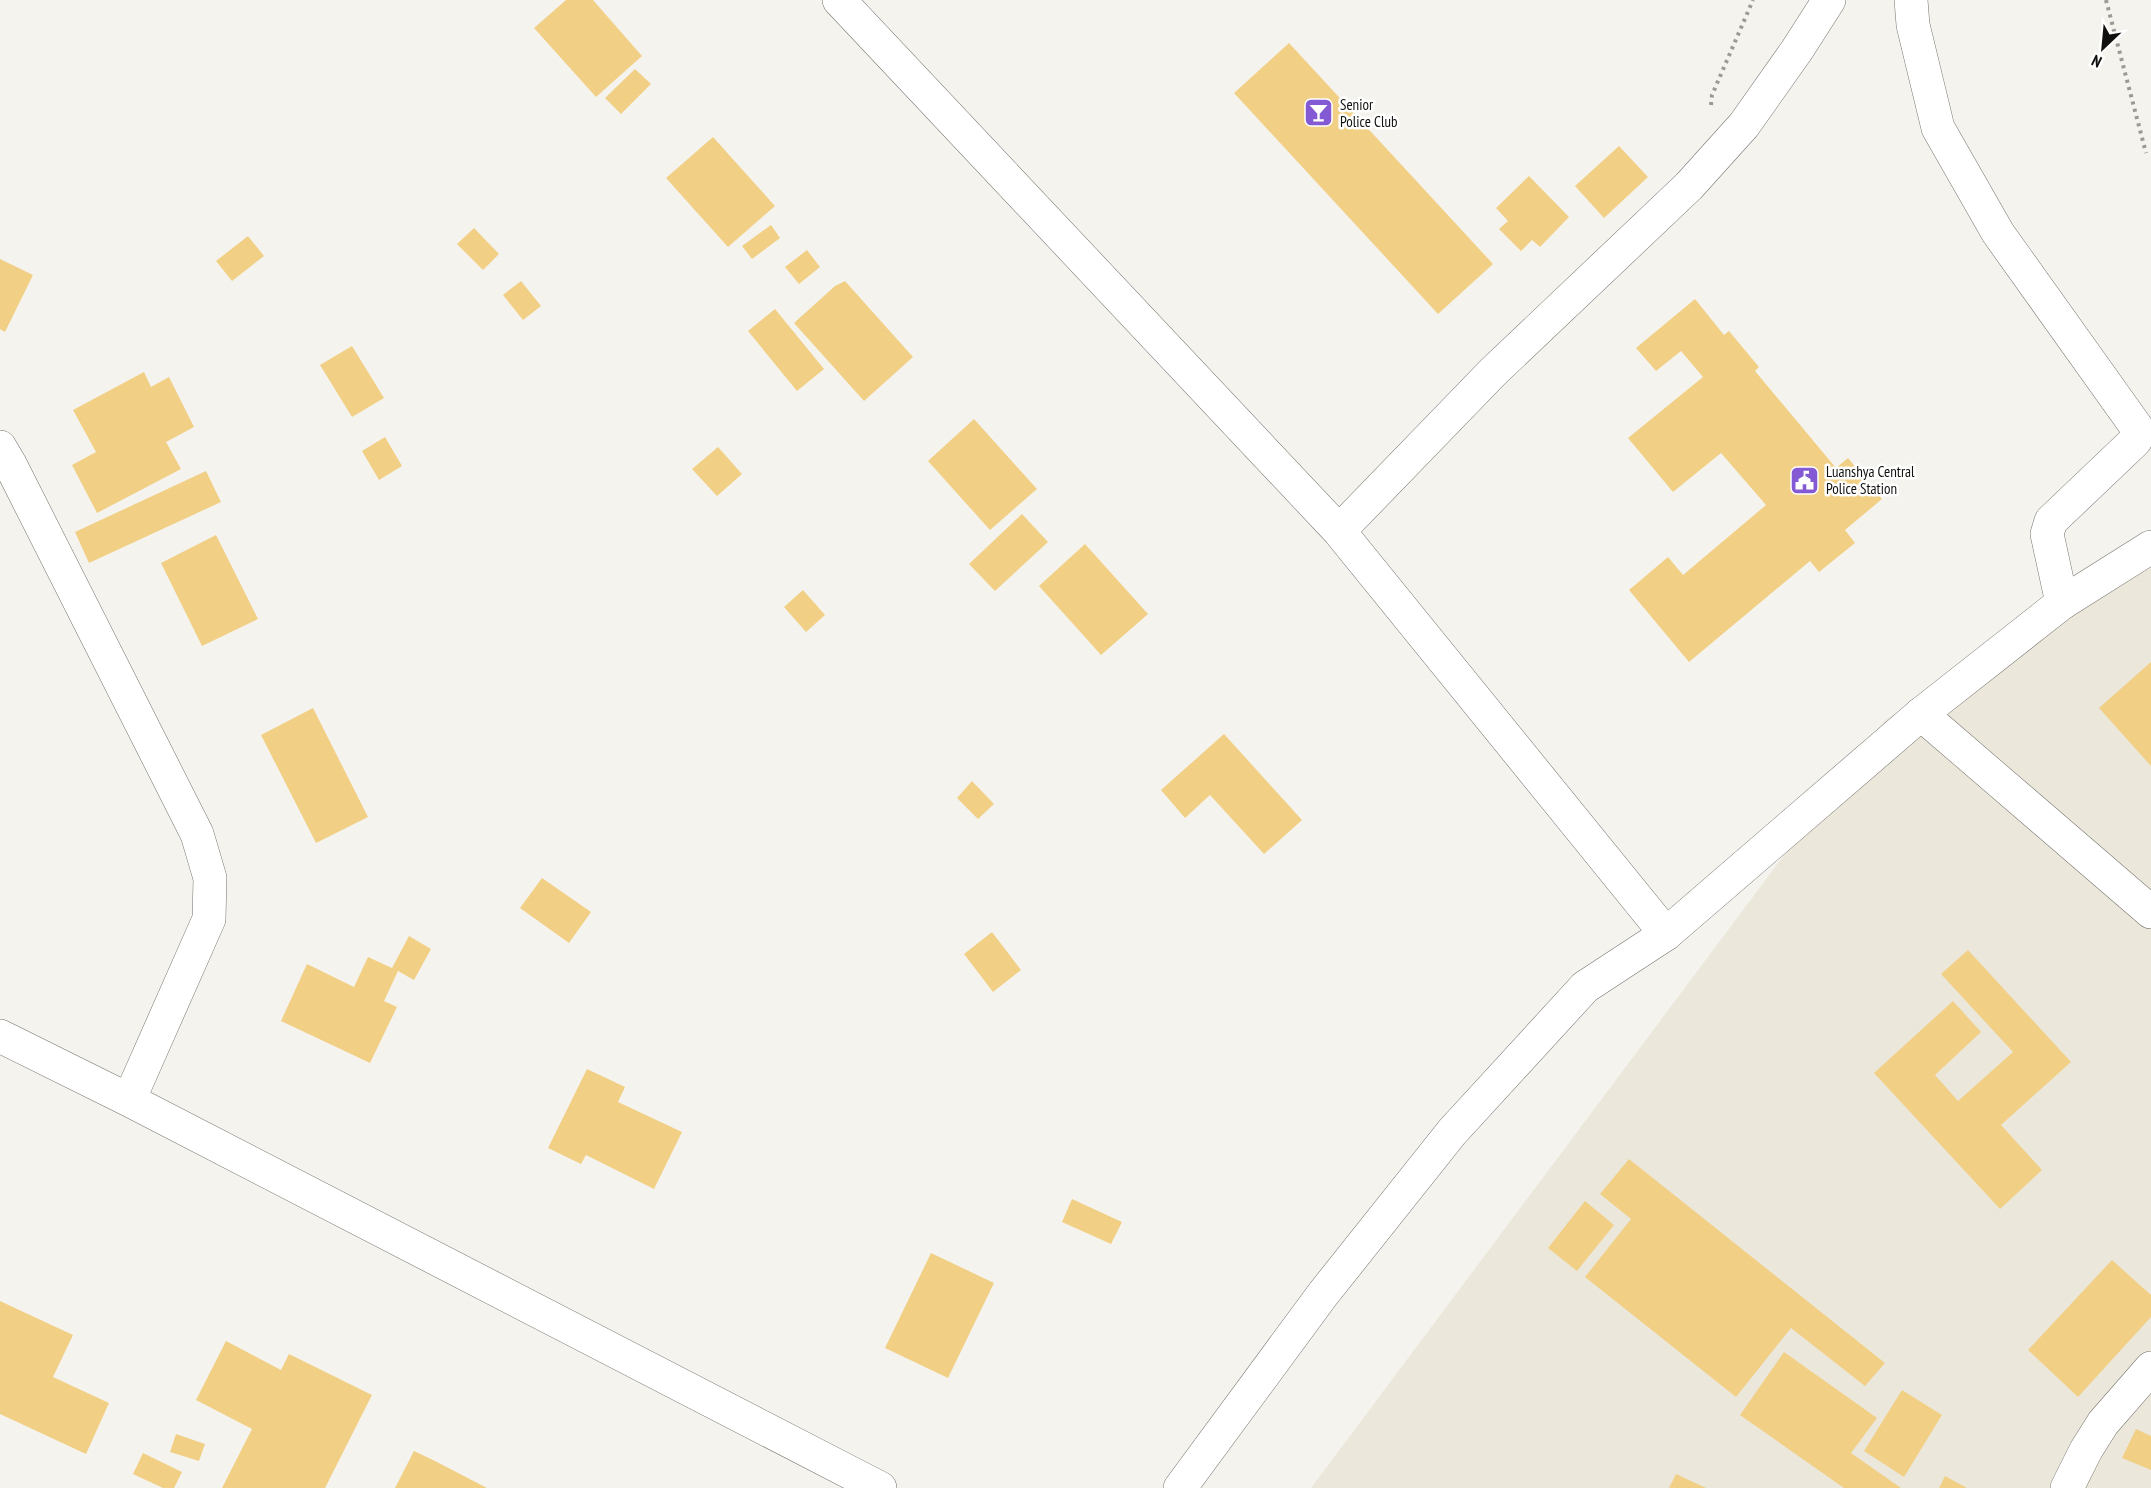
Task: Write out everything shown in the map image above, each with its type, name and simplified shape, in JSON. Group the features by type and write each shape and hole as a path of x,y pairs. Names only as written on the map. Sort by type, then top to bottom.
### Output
{"street":[{"path":"839,0 1339,531 1666,934"},
{"path":"1339,531 1493,372 1689,186 1744,124 1797,50 1829,0"},
{"path":"1911,0 1913,25 1938,128 1998,233 2140,432 2135,441 2050,521 2047,534 2062,603"},
{"path":"0,447 198,834 210,878 209,919 129,1100"},
{"path":"1180,1488 1323,1294 1452,1132 1585,987 1666,934 1921,714 2062,603 2151,547"},
{"path":"1921,714 2151,912"},
{"path":"0,1036 129,1100 880,1488"},
{"path":"2067,1488 2086,1450 2103,1424 2151,1368"}],"path":[{"path":"1711,107 1712,95 1753,0"},
{"path":"2106,0 2146,153"}],"shaded area":[{"path":"2151,557 2151,1488 1311,1488 1885,720"}],"building":[{"path":"566,0 593,0 642,56 596,97 534,28"},
{"path":"1289,43 1493,264 1438,314 1234,93"},
{"path":"635,69 651,84 621,114 605,98"},
{"path":"713,137 775,206 728,247 666,178"},
{"path":"1619,146 1648,177 1604,218 1575,186"},
{"path":"1529,176 1569,217 1540,247 1532,240 1521,251 1499,229 1508,221 1496,208"},
{"path":"771,225 780,238 752,259 742,246"},
{"path":"474,228 499,254 483,270 457,244"},
{"path":"248,236 264,256 232,281 216,261"},
{"path":"807,250 820,267 799,284 785,267"},
{"path":"0,259 33,275 5,332 0,329"},
{"path":"521,281 541,306 523,320 503,295"},
{"path":"845,281 913,357 864,401 794,323 835,286"},
{"name":"Luanshya Central Police Station","path":"1695,299 1724,335 1729,331 1759,367 1755,371 1836,468 1848,458 1882,499 1845,530 1855,543 1819,572 1810,561 1689,662 1629,590 1668,557 1683,575 1766,505 1721,453 1673,492 1628,438 1703,377 1681,351 1656,371 1636,348"},
{"path":"775,309 824,369 797,391 748,331"},
{"path":"352,346 384,398 352,417 320,365"},
{"path":"144,372 151,387 169,377 194,427 166,442 181,469 97,513 72,465 96,452 73,410"},
{"path":"974,419 1037,489 990,530 928,461"},
{"path":"385,437 402,466 379,480 362,451"},
{"path":"718,447 742,474 717,496 692,469"},
{"path":"206,471 221,502 89,563 75,532"},
{"path":"1022,514 1048,542 995,591 969,564"},
{"path":"216,535 258,619 202,646 161,563"},
{"path":"1085,544 1148,614 1101,655 1039,586"},
{"path":"803,590 825,615 806,632 784,607"},
{"path":"2151,662 2151,766 2099,708"},
{"path":"313,708 368,817 316,843 261,735"},
{"path":"1224,734 1302,820 1264,854 1210,795 1185,818 1161,790"},
{"path":"972,781 994,804 978,819 957,798"},
{"path":"542,878 591,912 569,943 520,908"},
{"path":"992,932 1021,970 993,992 964,954"},
{"path":"409,936 431,949 414,980 398,971 384,1001 397,1007 370,1063 281,1021 307,964 354,987 368,957 392,968"},
{"path":"1968,950 2071,1062 2001,1125 2042,1170 2000,1209 1874,1073 1953,1001 1981,1032 1935,1075 1958,1101 2013,1052 1941,974"},
{"path":"587,1069 625,1087 618,1102 682,1132 654,1189 586,1155 581,1164 548,1148"},
{"path":"1629,1159 1885,1363 1865,1386 1791,1328 1736,1397 1585,1277 1631,1219 1600,1194"},
{"path":"1072,1199 1122,1222 1111,1244 1062,1222"},
{"path":"1585,1201 1614,1225 1577,1271 1548,1248"},
{"path":"931,1253 994,1283 948,1378 885,1348"},
{"path":"2112,1260 2151,1295 2151,1317 2078,1397 2028,1350"},
{"path":"0,1301 73,1335 53,1377 109,1403 86,1454 0,1414"},
{"path":"226,1341 281,1370 289,1354 372,1395 325,1488 222,1488 252,1429 196,1400"},
{"path":"1784,1352 1877,1418 1851,1453 1901,1488 1844,1488 1740,1415"},
{"path":"1902,1390 1942,1415 1904,1477 1864,1451"},
{"path":"2136,1429 2151,1436 2151,1470 2122,1458"},
{"path":"176,1434 205,1444 199,1461 170,1452"},
{"path":"414,1451 435,1461 487,1488 395,1488"},
{"path":"143,1453 182,1472 174,1488 163,1488 133,1474"},
{"path":"1676,1474 1706,1488 1669,1488"},
{"path":"1945,1476 1967,1488 1939,1488"}],"place":[{"name":"Senior Police Club","path":"1319,113"},
{"name":"Luanshya Central Police Station","path":"1805,480"}]}
